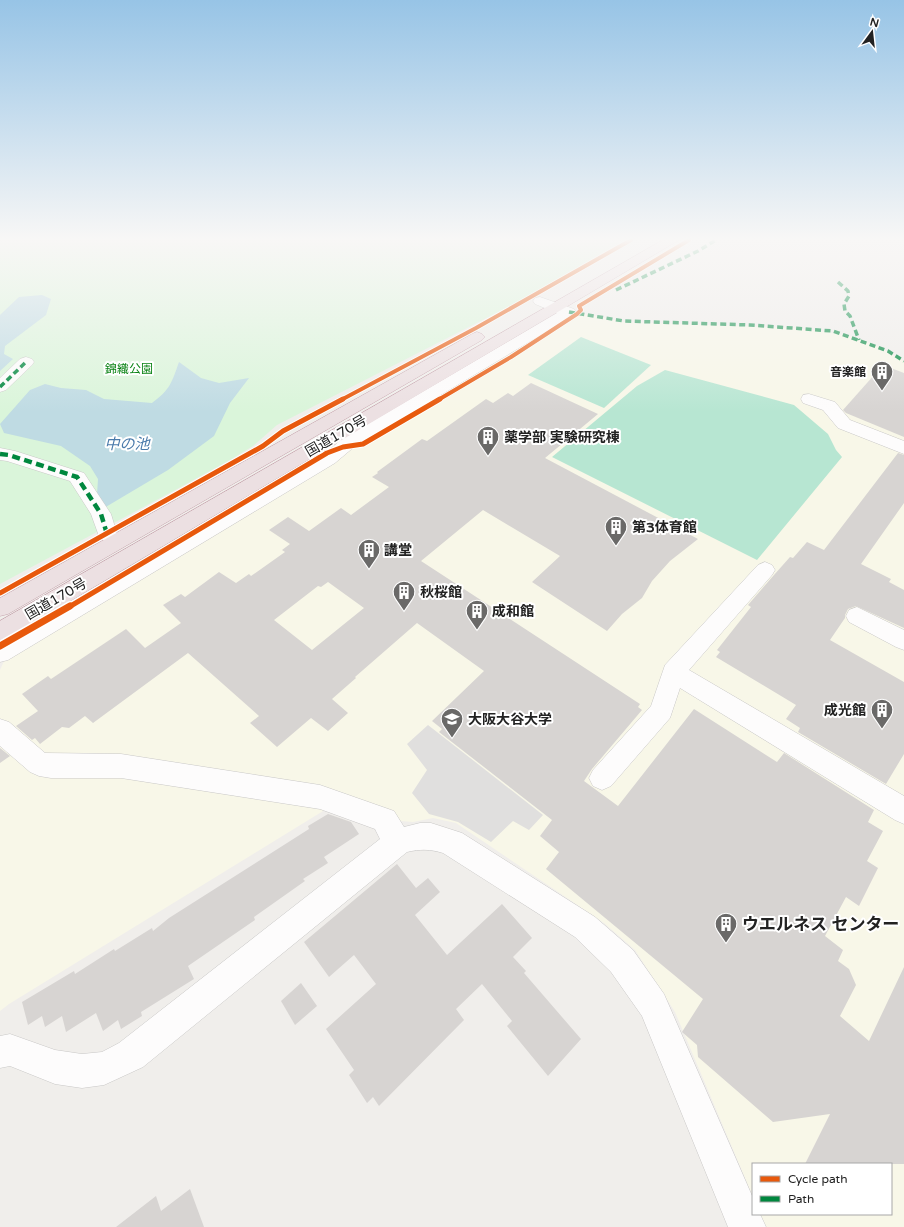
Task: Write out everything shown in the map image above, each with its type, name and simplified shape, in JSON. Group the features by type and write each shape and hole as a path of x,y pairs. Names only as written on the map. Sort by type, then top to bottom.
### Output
{"highway":[{"name":"国道170号","path":"0,608 547,297"},
{"name":"国道170号","path":"0,632 583,297"}],"street":[{"path":"540,301 563,310"},
{"path":"0,653 329,459 355,439 563,310"},
{"path":"0,387 26,362"},
{"path":"809,398 829,406 844,424 904,448"},
{"path":"0,454 9,455 77,477 101,514 107,534"},
{"path":"602,778 661,711 673,672 765,570"},
{"path":"857,616 904,640"},
{"path":"673,672 904,811"},
{"path":"0,730 39,764 50,766 121,766 320,798 384,820 398,842"},
{"path":"0,1052 10,1050 55,1067 82,1071 104,1068 131,1055 398,842 418,835 434,837 452,843 585,927 622,961 653,1005 747,1227"}],"shaded area":[{"name":"大阪大谷大学","path":"576,312 624,322 792,328 827,332 854,337 877,346 904,361 904,1227 766,1227 760,1215 892,1215 892,1163 752,1163 752,1195 675,1012 635,950 604,923 456,823 433,818 413,822 376,819 328,808 9,1004 0,1011 0,670 4,661"},
{"path":"428,725 543,815 529,830 513,821 491,842 458,822 429,814 412,793 427,770 407,744"}],"green space":[{"name":"錦織公園","path":"0,297 527,297 277,425 253,446 230,460 0,584"},
{"path":"581,337 651,365 604,408 528,375"},
{"path":"665,370 794,405 828,434 836,450 842,457 757,560 552,457 637,386"}],"water":[{"path":"19,297 47,297 51,299 46,315 5,346 4,354 13,359 0,371 0,315"},
{"name":"中の池","path":"179,362 201,378 219,383 249,378 230,403 214,436 168,470 104,508 97,495 98,479 90,466 61,446 4,433 0,424 30,390 45,384 61,388 86,390 104,399 152,403 167,390"}],"building":[{"name":"音楽館","path":"883,365 904,373 904,437 846,413 843,410"},
{"path":"531,383 598,414 545,458 698,539 670,561 652,581 642,598 622,614 607,631 532,582 560,556 483,510 421,561 640,704 638,707 642,710 592,769 584,781 618,806 694,709 777,762 784,753 874,810 868,822 883,831 867,861 878,868 859,906 846,897 825,936 843,950 838,961 849,969 856,985 840,1016 869,1041 904,967 904,1164 806,1163 830,1114 773,1122 698,1057 697,1045 682,1032 703,999 546,869 559,852 540,836 552,820 439,732 442,729 432,721 484,671 417,623 332,699 348,713 328,731 311,718 277,747 250,723 259,716 188,653 93,723 85,716 69,728 62,727 40,744 35,738 32,740 16,726 38,711 22,694 48,676 51,679 126,629 145,648 181,623 163,605 181,594 185,597 219,572 236,583 249,574 251,576 285,552 282,550 290,544 269,530 288,517 309,531 341,508 351,515 389,487 372,477 378,473 377,472 422,439 427,441 486,399 493,403 508,393 513,396","holes":["328,582 364,608 312,650 274,620 318,586 321,587"]},
{"path":"898,453 904,455 904,503 861,564 891,579 889,582 904,590 904,628 856,606 848,609 845,618 830,640 904,682 904,754 886,784 798,732 800,728 786,719 796,705 716,657 720,652 717,650 751,607 748,605 790,557 793,558 807,542 824,550"},
{"path":"0,748 10,756 0,763"},
{"path":"328,814 351,822 359,834 324,857 328,863 303,879 305,881 254,917 255,920 188,966 194,979 141,1012 142,1016 121,1029 118,1020 103,1031 96,1013 66,1032 62,1016 45,1027 42,1016 28,1025 22,1002 74,971 75,974 114,949 115,951 152,928 153,931 169,918 309,829 308,826"},
{"path":"397,864 416,888 428,878 440,892 415,915 447,955 502,904 532,938 513,957 526,971 524,973 581,1039 548,1076 507,1026 512,1021 482,984 456,1009 464,1020 379,1106 373,1097 367,1103 349,1075 354,1070 326,1029 376,984 354,955 329,977 304,942"},
{"path":"301,983 317,1006 295,1025 281,1001"},
{"path":"190,1189 204,1227 116,1227 156,1196 161,1211"}],"marked path":[{"path":"848,297 844,304 845,311 850,316 859,340"},
{"path":"569,312 624,321 750,325 833,331 888,351 904,361"},
{"path":"0,387 26,362"},
{"path":"0,454 9,455 77,477 101,514 107,534"}],"cycle path":[{"path":"0,593 263,446 283,431 476,328 530,297"},
{"path":"0,646 102,588 327,453 343,447 363,444 511,357 577,314 581,310 579,306 594,297"}],"place":[{"name":"音楽館","path":"882,392"},
{"name":"薬学部 実験研究棟","path":"488,456"},
{"name":"第3体育館","path":"616,546"},
{"name":"講堂","path":"369,570"},
{"name":"秋桜館","path":"404,612"},
{"name":"成和館","path":"477,630"},
{"name":"成光館","path":"882,730"},
{"name":"大阪大谷大学","path":"452,738"},
{"name":"ウエルネス センター","path":"726,944"}]}
